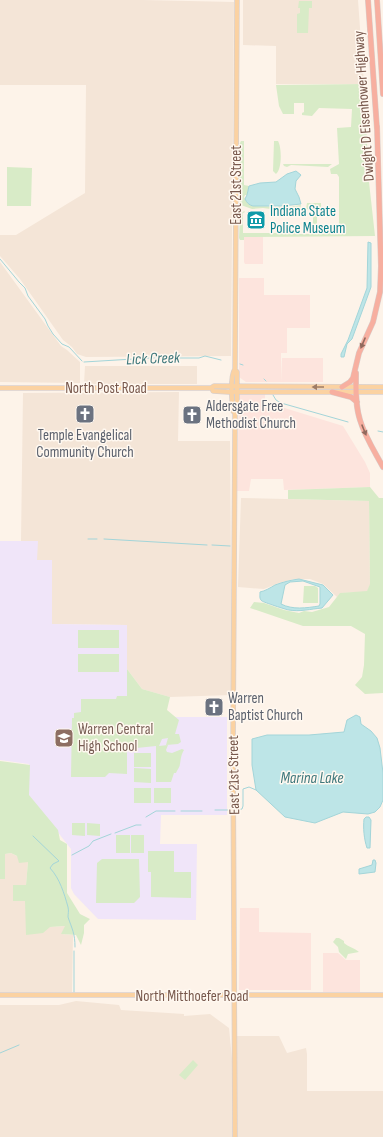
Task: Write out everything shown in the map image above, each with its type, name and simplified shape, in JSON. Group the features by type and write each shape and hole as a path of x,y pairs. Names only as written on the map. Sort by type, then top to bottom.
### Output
{"highway":[{"name":"Dwight D Eisenhower Highway","path":"368,0 383,210"},
{"name":"Dwight D Eisenhower Highway","path":"376,0 383,94"},
{"path":"382,75 383,86"},
{"path":"342,387 352,380 361,349 373,322 381,283 376,126"},
{"path":"356,366 357,402 362,428 383,467"},
{"path":"332,392 351,397 357,402"}],"main road":[{"name":"East 21st Street","path":"235,1137 233,749 234,413 232,411 235,392 233,372 235,370 237,0"},
{"name":"North Post Road","path":"0,388 212,388 214,386 261,386 342,387 383,392"},
{"path":"261,386 262,392"},
{"name":"North Post Road","path":"212,388 213,391 235,392 332,392 383,387"},
{"name":"North Mitthoefer Road","path":"0,995 383,995"}],"shaded area":[{"path":"0,0 143,0 234,2 231,356 86,357 77,354 72,347 63,340 20,279 0,256 0,235 16,235 85,193 86,85 0,85"},
{"path":"243,0 358,0 364,84 276,84 276,46 243,45"},
{"path":"244,237 263,237 263,264 245,264"},
{"path":"0,262 61,346 80,362 80,383 0,382"},
{"path":"239,278 264,278 264,295 310,295 310,328 287,328 287,353 281,353 281,382 246,382 239,377"},
{"path":"282,358 323,358 323,382 281,382"},
{"path":"85,366 197,366 197,384 84,384"},
{"path":"179,392 178,441 230,441 232,695 170,697 142,689 127,669 127,625 51,624 52,561 37,560 37,541 21,541 23,393"},
{"path":"239,393 265,394 265,407 267,408 276,408 278,406 343,426 370,473 370,487 284,490 283,479 251,479 249,491 237,491"},
{"path":"241,498 369,501 370,585 367,592 341,593 337,597 323,584 310,579 294,579 264,589 238,587"},
{"name":"Warren Central High School","path":"0,541 38,541 37,560 52,560 52,624 127,625 127,717 227,717 227,815 161,815 160,844 197,844 196,920 98,919 74,894 71,888 71,849 28,794 29,764 0,760"},
{"path":"11,853 28,862 26,885 14,901 25,901 50,927 66,926 62,934 73,935 72,992 0,993 0,879 5,879 5,854"},
{"path":"240,908 259,908 259,932 311,933 311,990 239,990"},
{"path":"323,953 338,953 346,960 360,960 360,992 323,992"},
{"path":"76,1001 119,1005 121,1010 184,1014 184,1016 210,1014 229,1028 232,1059 233,1137 0,1137 0,1005 59,1005"},
{"path":"237,1036 279,1036 287,1053 306,1048 307,1091 383,1091 383,1137 236,1137"}],"green space":[{"path":"299,1 312,1 312,8 309,8 308,33 297,33 297,14 300,13 300,8 298,8"},
{"path":"364,84 369,182 375,236 244,237 244,240 240,240 240,215 244,211 243,233 283,233 288,231 298,234 326,234 330,229 339,229 339,177 337,174 331,174 330,169 339,164 337,128 351,127 352,109 319,108 312,116 302,115 304,112 304,103 294,103 294,114 283,114 279,106 276,85"},
{"path":"241,141 244,141 244,185 249,186 247,195 244,197 247,203 253,206 289,207 301,205 300,209 280,216 271,209 252,209 241,205 239,198 238,152"},
{"path":"274,141 278,141 281,153 279,168 276,174 273,171"},
{"path":"283,164 332,164 328,167 291,165 287,167"},
{"path":"7,167 32,168 31,206 7,206"},
{"path":"307,203 321,203 321,209 317,210 318,231 311,230 313,229 313,210 306,209"},
{"path":"370,487 379,498 383,498 383,693 365,694 355,685 362,677 365,634 351,626 303,626 250,608 254,602 264,603 284,610 299,613 304,611 312,612 329,607 340,593 367,591 370,584 369,501 288,499 288,490"},
{"path":"304,586 315,586 318,588 318,603 303,603"},
{"path":"78,630 119,630 119,648 78,648"},
{"path":"78,654 119,654 119,672 78,672"},
{"path":"127,669 142,689 170,697 167,710 179,720 175,734 179,734 181,742 178,744 166,745 168,738 162,739 159,746 168,745 166,750 167,752 172,753 182,749 184,750 176,773 174,773 171,782 156,782 156,746 127,749 127,774 109,773 105,777 71,777 72,718 74,718 74,713 81,712 81,699 116,699 117,696 127,696"},
{"path":"134,753 151,753 151,767 134,767"},
{"path":"0,761 30,765 29,795 58,830 60,840 67,844 67,893 80,914 90,919 84,925 81,945 76,935 61,934 65,926 50,927 43,933 26,935 25,901 13,901 13,885 26,885 28,862 19,863 17,856 11,853 5,854 5,879 0,879"},
{"path":"134,768 151,769 151,783 134,782"},
{"path":"134,788 151,788 151,803 134,803"},
{"path":"154,788 171,788 171,803 154,803"},
{"path":"72,823 85,823 85,836 72,835"},
{"path":"87,823 100,824 100,836 87,835"},
{"path":"116,835 130,835 130,853 116,853"},
{"path":"131,835 144,835 144,853 131,853"},
{"path":"148,851 174,851 174,872 191,872 191,898 151,897 151,872 148,872"},
{"path":"102,859 139,859 140,897 134,903 96,903 97,863"},
{"path":"336,938 344,941 344,943 359,952 348,954 346,959 339,952 338,947 333,942"},
{"path":"193,1060 198,1065 185,1080 179,1075"}],"water":[{"path":"296,171 301,175 296,181 295,189 301,204 282,206 253,206 247,203 245,199 249,186 260,183 276,182 287,174"},
{"path":"368,242 371,243 371,287 352,339 347,344 344,357 341,357 367,288"},
{"path":"299,579 323,585 333,595 322,608 301,611 287,610 263,602 260,599 260,592 287,581","holes":["303,581 320,587 319,606 295,608 281,604 285,585 290,582"]},
{"name":"Marina Lake","path":"356,715 360,717 361,724 371,731 377,738 380,748 383,773 383,800 380,807 375,812 368,814 343,812 315,823 285,817 256,790 252,765 252,739 267,735 309,735 344,732 347,720"},
{"path":"369,817 371,820 370,848 367,848 364,837 364,819"},
{"path":"373,860 375,860 376,863 375,872 359,874 359,869 372,865"}],"waterway":[{"name":"Lick Creek","path":"0,259 25,288 28,296 45,319 53,334 62,344 69,347 82,361"},
{"name":"Lick Creek","path":"84,362 150,358 199,358 205,356 221,360"},
{"name":"Lick Creek","path":"273,395 276,400 281,403 348,422"},
{"name":"Lick Creek","path":"378,431 383,432"},
{"path":"88,539 97,539"},
{"path":"104,539 207,545"},
{"path":"212,545 230,546"},
{"path":"238,810 242,809 243,806 243,789 249,787 256,790"},
{"path":"215,810 231,810"},
{"path":"146,817 156,811 175,811"},
{"path":"181,811 202,811"},
{"path":"115,833 136,825 141,825"},
{"path":"72,855 89,846 93,841 111,834"},
{"path":"33,836 59,861 53,864 50,868 59,881 65,897 68,908 68,917 74,935 75,947"},
{"path":"74,951 74,992"},
{"path":"0,1053 19,1045"}],"place":[{"name":"Indiana State Police Museum","path":"256,220"},
{"name":"Temple Evangelical Community Church","path":"85,414"},
{"name":"Aldersgate Free Methodist Church","path":"192,415"},
{"name":"Warren Baptist Church","path":"214,707"},
{"name":"Warren Central High School","path":"64,738"}]}
